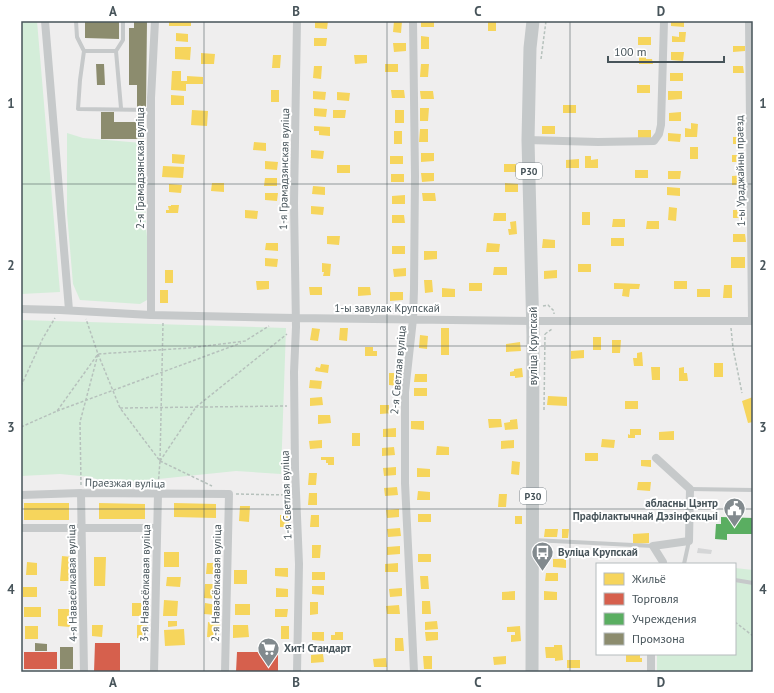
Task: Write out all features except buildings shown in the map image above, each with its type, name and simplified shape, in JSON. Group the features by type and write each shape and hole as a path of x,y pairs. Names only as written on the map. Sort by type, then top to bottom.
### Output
{"main road":[{"name":"вуліца Крупскай","path":"532,672 533,321 528,140 530,48 533,21"}],"street":[{"path":"45,21 65,310"},
{"name":"2-я Грамадзянская вуліца","path":"152,315 151,110 155,21"},
{"name":"1-я Грамадзянская вуліца","path":"296,318 294,203 297,21"},
{"name":"2-я Светлая вуліца","path":"413,21 415,176 413,319 405,392 405,483 414,672"},
{"path":"528,140 654,141 659,134 661,125 664,21"},
{"name":"1-ы Ураджайны праезд","path":"749,21 753,321"},
{"name":"1-ы завулак Крупскай","path":"21,309 152,315 283,318 533,321 753,321"},
{"name":"1-я Светлая вуліца","path":"296,318 294,372 295,469 299,564 297,672"},
{"path":"656,458 690,490 689,541 653,546 663,563"},
{"name":"Праезжая вуліца","path":"21,495 81,493 229,494"},
{"name":"4-я Навасёлкавая вуліца","path":"81,493 84,672"},
{"name":"3-я Навасёлкавая вуліца","path":"154,672 158,494"},
{"name":"2-я Навасёлкавая вуліца","path":"225,672 229,494"},
{"path":"21,528 157,528"},
{"path":"651,672 652,655"}],"lane":[{"path":"76,21 77,37 84,51 78,109 121,108 151,110"},
{"path":"121,108 116,51 122,40 123,21"},
{"path":"84,51 116,51"},
{"path":"690,490 753,490"},
{"path":"532,540 653,546"},
{"path":"684,563 689,541"},
{"path":"736,580 753,583"}],"path":[{"path":"21,386 43,338 65,310"},
{"path":"83,311 98,354 120,408 160,461 229,494 297,495"},
{"path":"158,494 163,315"},
{"path":"21,427 57,411 245,341 283,318"},
{"path":"730,320 733,348 742,393"},
{"path":"160,461 196,407 296,327"},
{"path":"98,354 162,350 245,341"},
{"path":"81,493 80,422 98,354"},
{"path":"57,411 98,354"},
{"path":"120,408 295,406"},
{"path":"736,623 753,636"}],"green space":[{"path":"21,21 37,21 60,292 21,294"},
{"path":"67,133 83,138 142,143 148,246 147,300 140,304 80,300 73,284 67,213"},
{"path":"21,320 286,328 281,474 236,471 110,484 91,477 60,474 21,476"},
{"path":"736,568 753,570 753,672 657,672 657,655 736,655"}],"place":[{"name":"абласны Цэнтр Прафілактычнай Дэзінфекцыі","path":"734,528"},
{"name":"Вуліца Крупскай","path":"542,572"},
{"name":"Хит! Стандарт","path":"268,668"}]}
